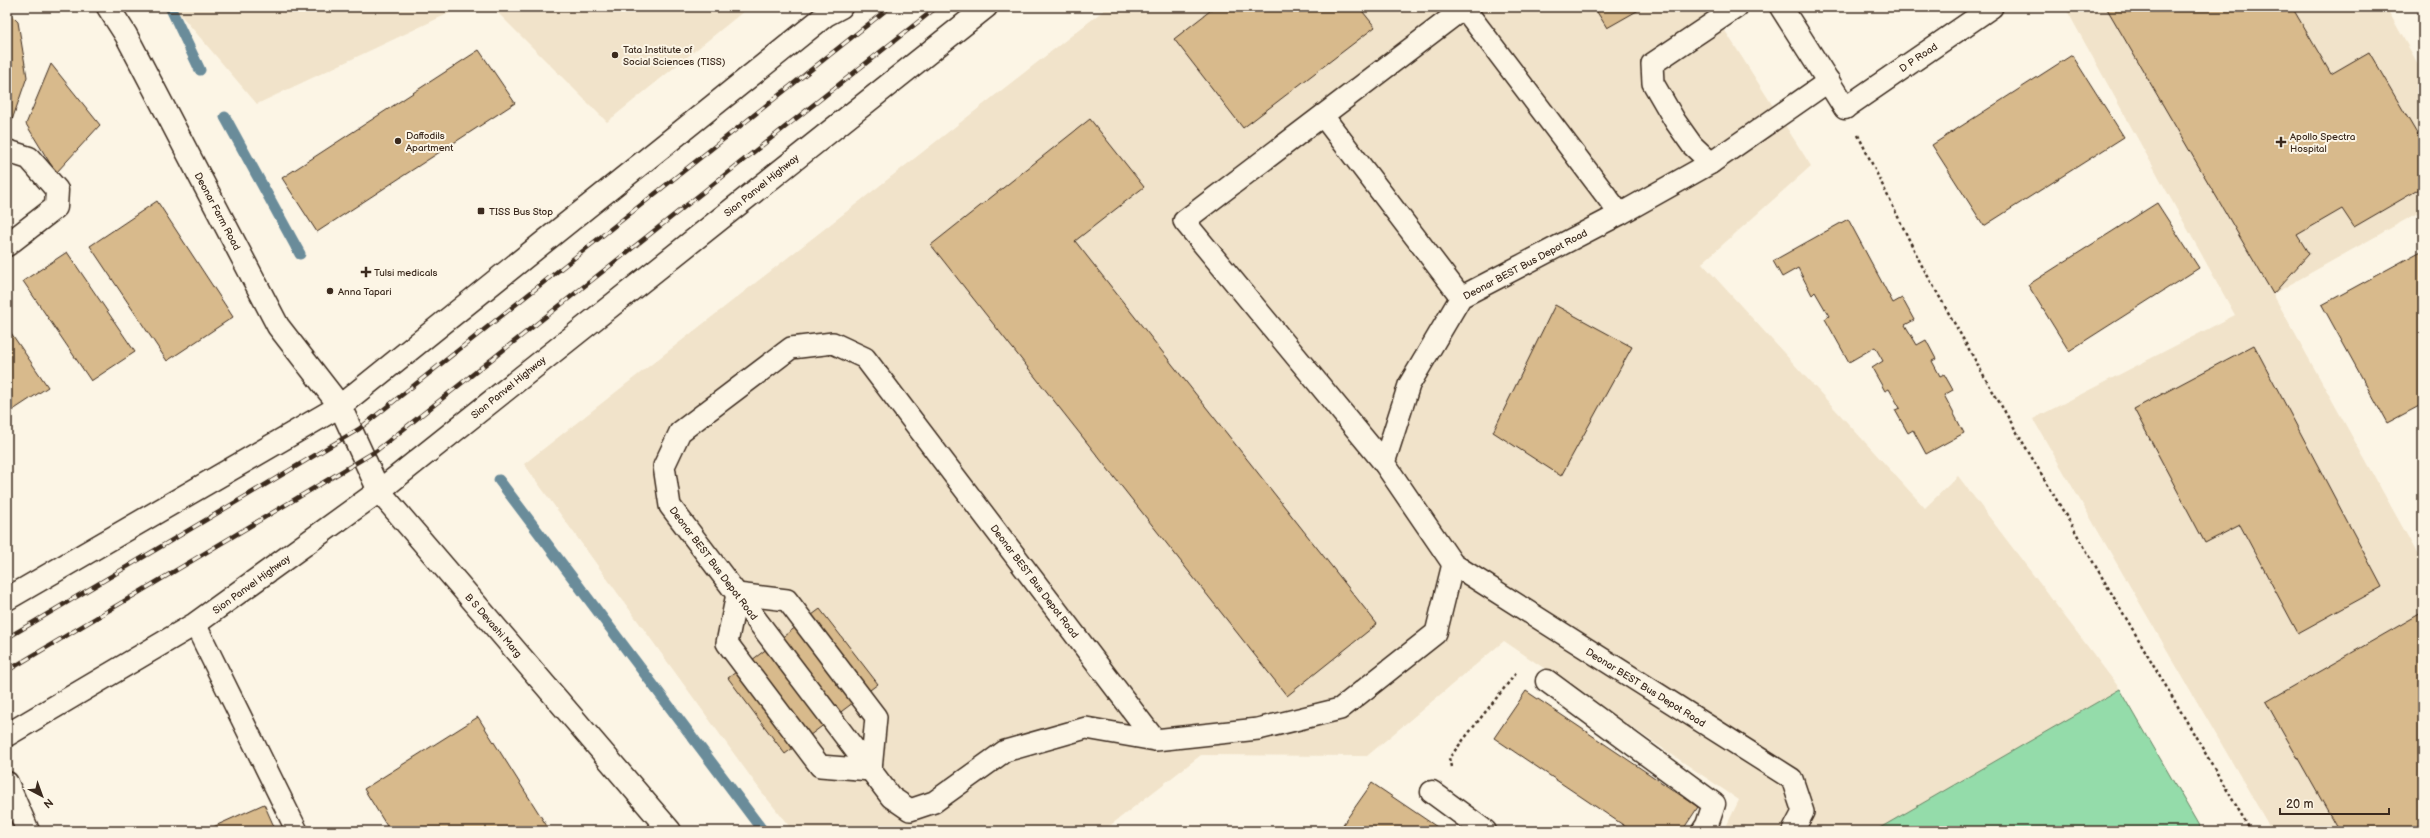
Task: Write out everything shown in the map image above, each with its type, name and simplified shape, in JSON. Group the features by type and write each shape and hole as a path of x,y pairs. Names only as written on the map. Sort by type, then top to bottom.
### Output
{"main road":[{"name":"Deonar Farm Road","path":"108,7 126,35 278,326 340,406"},
{"name":"Sion Panvel Highway","path":"7,735 195,624 379,491 861,104 986,7"},
{"path":"1780,7 1829,81 1844,108"},
{"path":"7,599 340,406 830,10"},
{"path":"7,151 29,158 57,190 56,207 7,245"},
{"name":"B S Devashi Marg","path":"340,406 379,491 670,831"},
{"path":"1547,681 1714,804 1707,825 1703,831"},
{"path":"7,783 28,831"},
{"path":"1432,792 1485,831"}],"lane":[{"path":"1384,464 1184,221 1464,7 1620,214"},
{"path":"1710,163 1692,145 1675,121 1653,83 1652,64 1737,7"},
{"name":"D P Road","path":"1844,108 1992,7"},
{"name":"Deonar BEST Bus Depot Road","path":"1792,831 1803,812 1792,779 1453,564 1384,464 1409,385 1461,297 1620,214 1710,163 1829,81"},
{"path":"1323,116 1461,297"},
{"name":"Deonar BEST Bus Depot Road","path":"1155,740 865,358 833,343 791,348 680,432 664,466 670,506 891,797 910,810 934,802 1005,751 1086,728 1155,740 1258,728 1340,710 1436,633 1453,564"},
{"path":"737,594 787,600 876,717 871,770 820,766 727,643 737,594"},
{"path":"195,624 297,831"}],"path":[{"path":"1844,108 1922,264 1988,383 2251,831"},
{"path":"1463,815 1449,758 1518,670 1530,669 1547,681"}],"shaded area":[{"path":"174,7 462,7 257,104"},
{"name":"Tata Institute of Social Sciences (TISS)","path":"492,7 749,7 607,122"},
{"path":"1108,7 1710,7 1811,166 1702,263 1925,508 1958,476 2120,689 1879,829 1880,831 1724,831 1739,800 1504,641 1367,756 1201,755 1103,831 793,831 761,791 524,464"},
{"path":"2065,7 2386,7 2423,73 2423,210 2273,294 2423,564 2423,831 2272,831 2033,419 2235,315"}],"green space":[{"path":"2120,689 2202,831 1880,831 1878,829"}],"building":[{"path":"1215,7 1359,7 1375,27 1243,128 1174,39"},
{"path":"1594,7 1644,7 1607,28"},
{"name":"Apollo Spectra Hospital","path":"2106,7 2292,7 2331,74 2369,52 2423,144 2423,187 2354,227 2342,209 2297,235 2309,254 2273,294"},
{"path":"7,11 18,22 27,77 11,123 7,122"},
{"name":"Daffodils Apartment","path":"479,50 515,103 317,232 282,178"},
{"path":"2072,55 2124,137 1984,226 1932,145"},
{"path":"51,64 100,125 56,173 26,124"},
{"path":"1090,119 1144,187 1075,241 1377,624 1287,696 931,245"},
{"path":"157,201 233,317 167,361 90,246"},
{"path":"2157,203 2199,268 2069,351 2028,285"},
{"path":"1848,219 1893,303 1902,298 1914,320 1905,325 1917,345 1926,340 1936,359 1932,361 1940,376 1944,374 1953,390 1944,395 1964,433 1926,454 1913,430 1908,433 1895,410 1900,408 1889,389 1885,391 1872,368 1883,361 1875,347 1849,362 1825,319 1829,316 1815,292 1812,295 1798,268 1782,277 1773,261"},
{"path":"2423,250 2423,404 2387,423 2322,305"},
{"path":"67,252 135,352 91,381 23,281"},
{"path":"1555,305 1632,347 1561,476 1493,432"},
{"path":"7,327 48,387 7,414"},
{"path":"2254,345 2382,587 2298,633 2240,525 2205,543 2134,409"},
{"path":"820,609 878,684 785,754 728,678"},
{"path":"2423,612 2423,831 2339,831 2266,702"},
{"path":"1526,691 1698,807 1682,831 1632,831 1494,738"},
{"path":"478,717 550,831 390,831 364,789"},
{"path":"1372,783 1443,831 1339,830"},
{"path":"264,804 276,831 204,831"}],"waterway":[{"path":"170,7 200,70"},
{"path":"225,117 300,254"},
{"path":"499,480 763,831"}],"railway":[{"path":"7,638 359,429 890,7"},
{"path":"7,671 376,451 937,7"}],"place":[{"name":"Tata Institute of Social Sciences (TISS)","path":"615,55"},
{"name":"Daffodils Apartment","path":"398,141"},
{"name":"Apollo Spectra Hospital","path":"2281,142"},
{"name":"TISS Bus Stop","path":"481,211"},
{"name":"Tulsi medicals","path":"366,272"},
{"name":"Anna Tapari","path":"330,291"}]}
